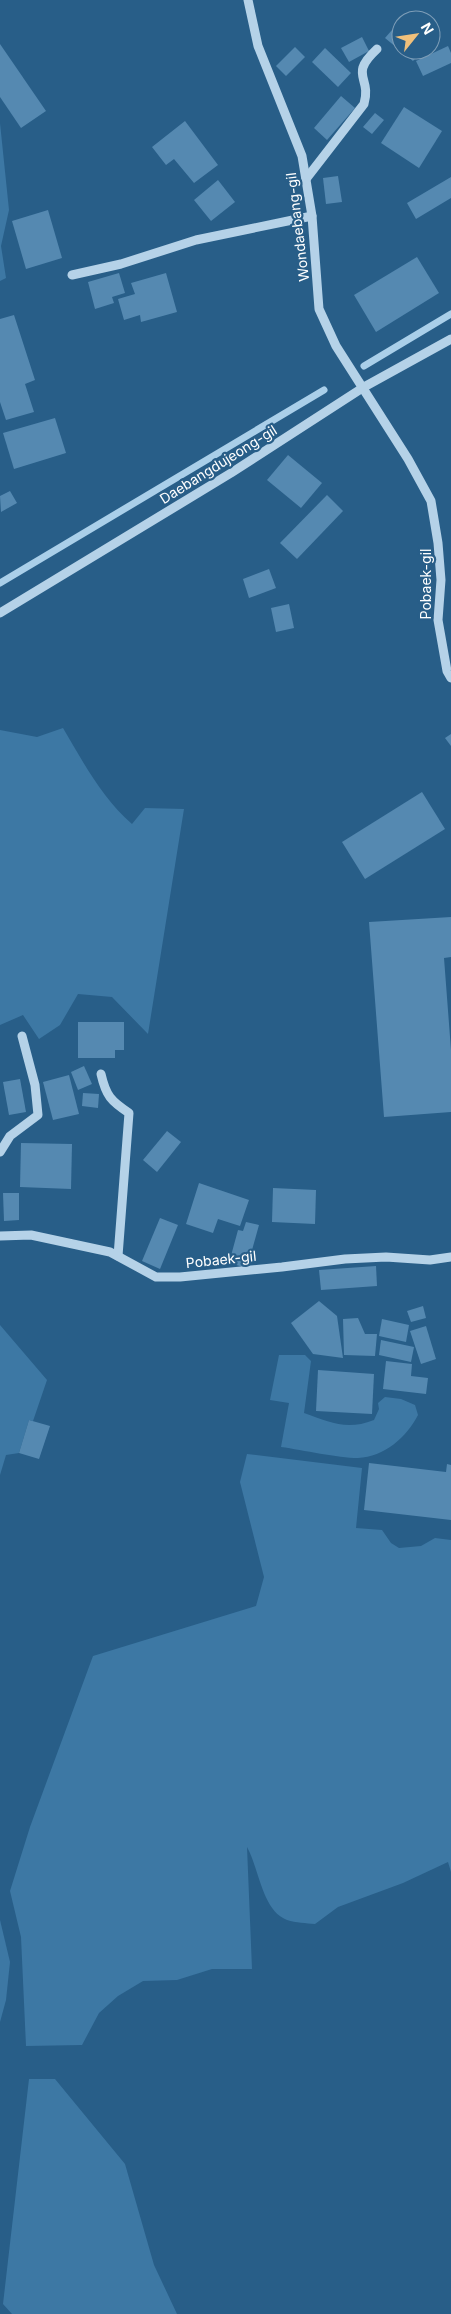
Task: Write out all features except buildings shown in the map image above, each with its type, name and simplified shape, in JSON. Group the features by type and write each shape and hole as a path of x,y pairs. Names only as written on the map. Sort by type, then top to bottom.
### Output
{"street":[{"name":"Wondaebang-gil","path":"248,0 258,46 302,156 312,216 319,309 336,346 364,387"},
{"path":"306,179 364,104 366,94 361,72 364,61 377,49"},
{"path":"72,275 121,264 196,240 312,216"},
{"name":"Daebangdujeong-gil","path":"0,613 231,473 364,387 451,339"},
{"name":"Pobaek-gil","path":"364,387 431,501 438,543 441,580 438,620 447,671 451,678"},
{"path":"0,1152 10,1136 38,1115 35,1085 22,1036"},
{"path":"101,1074 104,1090 112,1102 129,1113 118,1256"},
{"name":"Pobaek-gil","path":"0,1236 31,1235 110,1252 156,1277 282,1267 345,1259 430,1260 451,1257"}],"shaded area":[{"path":"0,123 9,210 1,246 6,278 0,281"},
{"path":"63,728 102,791 132,824 145,808 184,809 148,1034 112,997 78,994 60,1025 39,1039 23,1015 0,1025 0,730 37,737"},
{"path":"0,1325 47,1380 33,1421 29,1420 19,1453 6,1455 0,1475"},
{"path":"279,1355 305,1355 311,1361 304,1413 338,1424 355,1425 374,1420 379,1409 378,1403 385,1397 401,1399 415,1405 418,1415 408,1431 394,1444 386,1450 368,1457 341,1457 281,1447 289,1403 270,1400"},
{"path":"247,1454 362,1468 356,1528 382,1530 391,1543 399,1548 421,1546 435,1538 451,1540 451,1872 448,1862 403,1883 338,1907 315,1924 297,1922 287,1920 272,1908 262,1888 247,1847 252,1969 212,1969 177,1980 143,1981 118,1996 99,2013 82,2045 26,2046 21,1937 10,1891 30,1827 93,1656 256,1606 264,1577 240,1482"},
{"path":"0,1920 10,1962 6,2000 0,2022"},
{"path":"29,2079 55,2079 125,2164 154,2265 177,2314 12,2314 3,2304"}],"waterway":[{"path":"364,366 451,314"},
{"path":"0,583 324,390"}]}
